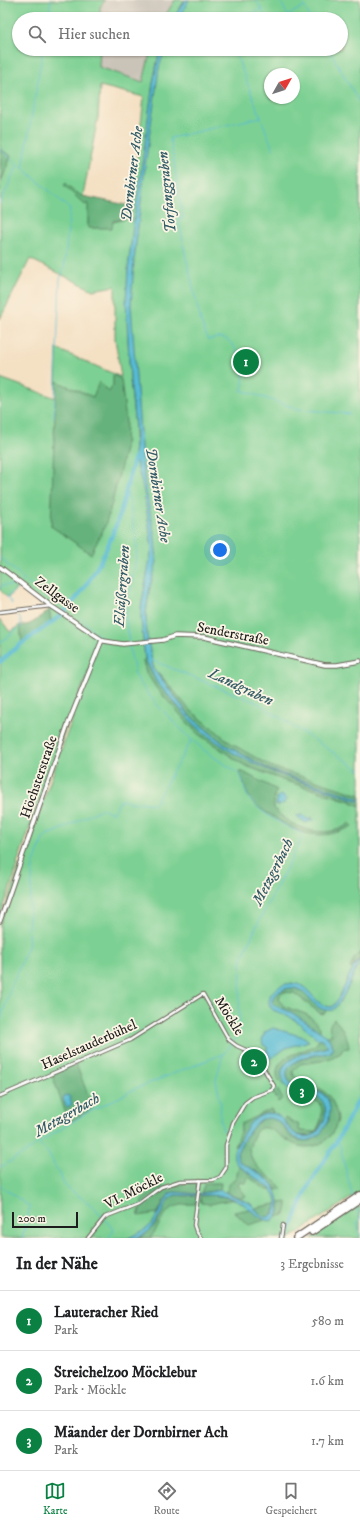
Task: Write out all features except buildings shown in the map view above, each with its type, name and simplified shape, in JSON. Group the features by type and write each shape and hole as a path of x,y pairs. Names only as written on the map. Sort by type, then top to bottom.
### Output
{"highway":[{"path":"303,1238 359,1199"},
{"path":"296,1238 332,1217"}],"main road":[{"name":"Zellgasse","path":"0,567 51,606 102,640"},
{"name":"Senderstraße","path":"102,640 131,643 158,640 175,636 204,638 325,665 337,665 360,661"},
{"name":"Höchsterstraße","path":"0,921 68,724 102,640"}],"street":[{"path":"0,612 51,606"},
{"name":"Haselstauderbühel","path":"0,1096 130,1040 204,994"},
{"name":"Möckle","path":"200,1180 215,1180 221,1176 226,1166 226,1145 231,1128 245,1103 253,1097 272,1090 274,1086 255,1054 237,1046 229,1040 204,994"},
{"path":"200,1180 194,1225 201,1238"},
{"name":"VI. Möckle","path":"88,1238 105,1217 138,1204 161,1187 180,1181 200,1180"},
{"path":"281,1238 284,1225"}],"shaded area":[{"path":"105,0 175,0 167,12 100,12 100,7"},
{"path":"100,56 149,56 143,82 99,67"}],"green space":[{"path":"0,0 105,0 100,7 100,12 12,12 12,56 100,56 99,67 143,82 149,56 159,56 153,83 127,283 130,379 135,426 134,455 137,457 128,300 156,72 160,56 348,56 348,12 179,12 187,0 360,0 360,799 270,770 207,731 158,676 153,666 147,637 143,637 145,659 143,661 146,672 197,733 244,765 283,780 350,801 360,806 360,1192 290,1238 0,1238 0,924 95,654 63,735 17,864 18,865 0,917 0,619 10,632 20,625 22,642 51,621 49,608 18,586 8,598 0,590 0,378 56,398 57,349 121,377 115,339 115,286 93,290 30,259 0,319 0,184 11,156 0,149","holes":["100,86 144,97 130,218 88,228 89,203 84,197 88,198 83,196 98,117"]},
{"path":"175,0 185,0 177,12 167,12"},
{"path":"0,149 11,156 0,184"},
{"path":"66,183 75,192 82,196 132,206 130,218 113,221 112,228 88,228 88,203 85,205 64,185"},
{"path":"113,375 121,379 126,422 125,449 105,526 91,554 51,526 56,381 93,397 99,382 109,392 113,385"},
{"path":"49,610 51,622 22,643 20,625 32,623"},
{"path":"145,659 167,695 196,726 217,742 238,755 284,776 358,800 360,801 360,806 350,801 283,780 244,765 197,733 157,689 146,672 143,661"},
{"path":"157,673 159,673 189,709 232,744 272,767 360,795 360,799 270,770 224,744 190,716"},
{"path":"241,771 277,790 274,796 274,808 286,820 302,828 319,832 328,832 338,830 350,823 352,826 341,831 320,835 301,832 292,828 263,811 252,802 248,796 240,774"},
{"path":"360,952 360,958 355,963 353,969 350,968 355,957"},
{"path":"290,988 305,993 316,1004 326,1010 325,1013 321,1014 294,993 284,992 280,995 279,1000 281,1003 288,1008 309,1016 320,1027 320,1032 291,1012 273,1005 272,1001 277,993"},
{"path":"334,1019 344,1032 349,1048 342,1049 341,1053 331,1058 300,1064 293,1071 294,1076 323,1091 332,1101 338,1119 332,1133 321,1143 308,1147 299,1146 272,1130 261,1128 256,1131 249,1149 254,1162 258,1167 282,1189 277,1190 267,1178 240,1162 237,1158 238,1151 252,1128 257,1123 267,1118 273,1118 280,1122 291,1137 304,1141 312,1140 329,1121 329,1105 326,1096 317,1091 299,1088 293,1085 287,1076 287,1071 289,1066 299,1060 333,1048 332,1043 327,1036 332,1035 330,1027"},
{"path":"319,1039 327,1044 327,1047 304,1053 284,1065 281,1073 286,1086 278,1080 278,1068 285,1059 314,1046"},
{"path":"76,1064 93,1108 69,1122 52,1075"},
{"path":"277,1089 283,1099 279,1102 277,1098 275,1098 274,1094 270,1092"},
{"path":"290,1090 317,1095 325,1104 325,1117 317,1131 311,1136 297,1135 291,1131 284,1121 285,1118 298,1124 300,1131 315,1132 321,1118 322,1110 320,1103"},
{"path":"271,1109 273,1113 261,1116 253,1122 234,1147 240,1132 241,1124"},
{"path":"239,1166 273,1191 265,1189 249,1177 245,1183 239,1182 238,1185 246,1196 240,1198 226,1192 230,1183 236,1178"},
{"path":"190,1183 196,1184 198,1194 174,1192 164,1200 158,1213 138,1216 143,1200 158,1187 170,1187"},
{"path":"205,1183 221,1183 220,1190 201,1193"},
{"path":"175,1195 197,1195 196,1204 177,1206 171,1209 163,1218 150,1238 139,1238 156,1224 168,1200"},
{"path":"214,1195 235,1199 210,1204 201,1203 200,1196"},
{"path":"287,1202 285,1215 277,1216 280,1209 279,1203"},
{"path":"276,1204 275,1210 268,1217 263,1216 255,1208"},
{"path":"360,1205 360,1238 311,1238"},
{"path":"250,1209 265,1220 249,1225 234,1212"}],"water":[{"path":"185,0 189,0 182,12 177,12"},
{"path":"159,56 163,56 159,68 146,159 134,261 131,306 142,459 155,538 157,562 150,587 146,613 147,636 154,670 190,716 224,744 270,770 358,798 360,801 272,772 233,753 205,734 189,719 157,683 145,659 141,607 152,548 144,492 134,455 136,436 130,379 126,300 134,218 153,83"},
{"path":"281,795 286,798 285,802 281,805 276,805 278,796"},
{"path":"302,815 308,819 312,817 313,820 306,823 296,816"},
{"path":"360,958 346,992 333,1010 319,1008 306,994 294,988 281,991 272,1001 273,1005 291,1012 327,1036 332,1043 333,1048 330,1053 301,1059 292,1065 287,1072 287,1077 293,1085 299,1088 319,1092 325,1096 329,1102 329,1117 322,1132 309,1140 301,1140 292,1135 281,1123 271,1118 266,1118 259,1121 253,1127 238,1151 237,1156 240,1162 266,1178 275,1188 278,1195 279,1211 275,1218 271,1221 261,1218 239,1201 227,1197 212,1195 175,1195 167,1202 156,1223 149,1231 135,1238 128,1238 146,1229 152,1224 169,1194 174,1192 198,1194 220,1190 250,1203 262,1216 268,1217 274,1213 277,1200 273,1191 237,1164 234,1159 234,1152 243,1133 252,1121 266,1114 273,1113 278,1116 291,1130 303,1137 311,1136 317,1132 325,1117 323,1103 316,1096 296,1092 288,1088 283,1081 282,1071 286,1063 290,1060 303,1053 327,1047 327,1045 294,1019 273,1010 269,1004 270,996 277,988 291,983 301,985 320,1003 332,1007"},
{"path":"273,1028 304,1037 309,1041 286,1048 269,1060 266,1060 267,1047 263,1045 262,1040 265,1032"},
{"path":"64,1096 69,1096 72,1104 68,1107 63,1099"}],"waterway":[{"path":"49,12 51,0"},
{"path":"256,0 263,12"},
{"path":"280,0 286,12"},
{"path":"294,12 304,6 307,12"},
{"path":"255,12 261,9"},
{"path":"42,56 23,168 70,209 64,269 60,279 55,396"},
{"path":"237,56 273,149"},
{"name":"Torfanggraben","path":"333,56 360,104"},
{"name":"Torfanggraben","path":"183,241 178,218 183,219 170,138 261,117"},
{"path":"0,149 22,168"},
{"path":"0,204 18,164"},
{"name":"Torfanggraben","path":"183,244 201,322 208,340 224,338 231,342 235,348 243,371 243,385 241,390 298,409 350,414"},
{"path":"54,417 55,399"},
{"name":"Dornbirner Ache","path":"0,662 11,652 59,617 87,584 100,562 115,528 136,454"},
{"name":"Elsäßergraben","path":"126,492 129,499 137,547 127,606 126,620 129,642"},
{"path":"0,558 23,578 23,582"},
{"path":"28,582 47,598"},
{"path":"0,588 4,585 20,586"},
{"name":"Landgraben","path":"12,604 7,597 21,586"},
{"path":"0,614 18,612"},
{"name":"Landgraben","path":"0,643 21,626 19,616"},
{"path":"81,619 100,637"},
{"name":"Metzgerbach","path":"129,646 135,673 139,682 157,705 192,740 209,754 240,774 247,795 257,807 279,822 301,833 303,836 256,927 242,958 241,969"},
{"name":"Landgraben","path":"151,660 258,703 360,770"},
{"name":"Elsäßergraben","path":"139,802 154,804 191,741"},
{"name":"Elsäßergraben","path":"28,930 33,866 43,839 48,834 56,832 99,810 104,809 112,813 121,800 137,803"},
{"name":"Elsäßergraben","path":"0,1022 11,987 29,944 28,933"},
{"name":"Metzgerbach","path":"234,1042 240,1032 239,1009 241,972"},
{"name":"Metzgerbach","path":"0,1167 30,1150 41,1141 87,1113 132,1090 223,1054 232,1044"},
{"path":"223,1054 216,1080 221,1105 220,1118 223,1131"},
{"path":"287,1238 308,1187 338,1139 360,1097"},
{"path":"338,1139 353,1198"},
{"path":"40,1144 48,1153 65,1185 70,1190"},
{"name":"Metzgerbach","path":"0,1185 30,1207 22,1238"},
{"path":"72,1191 94,1207 103,1217"},
{"path":"356,1206 360,1221"},
{"path":"105,1219 114,1231 108,1238"},
{"path":"360,1220 357,1223 360,1236"}],"place":[{"name":"Lauteracher Ried","path":"246,362"},
{"name":"Streichelzoo Möcklebur","path":"254,1062"},
{"name":"Mäander der Dornbirner Ach","path":"302,1091"}]}
